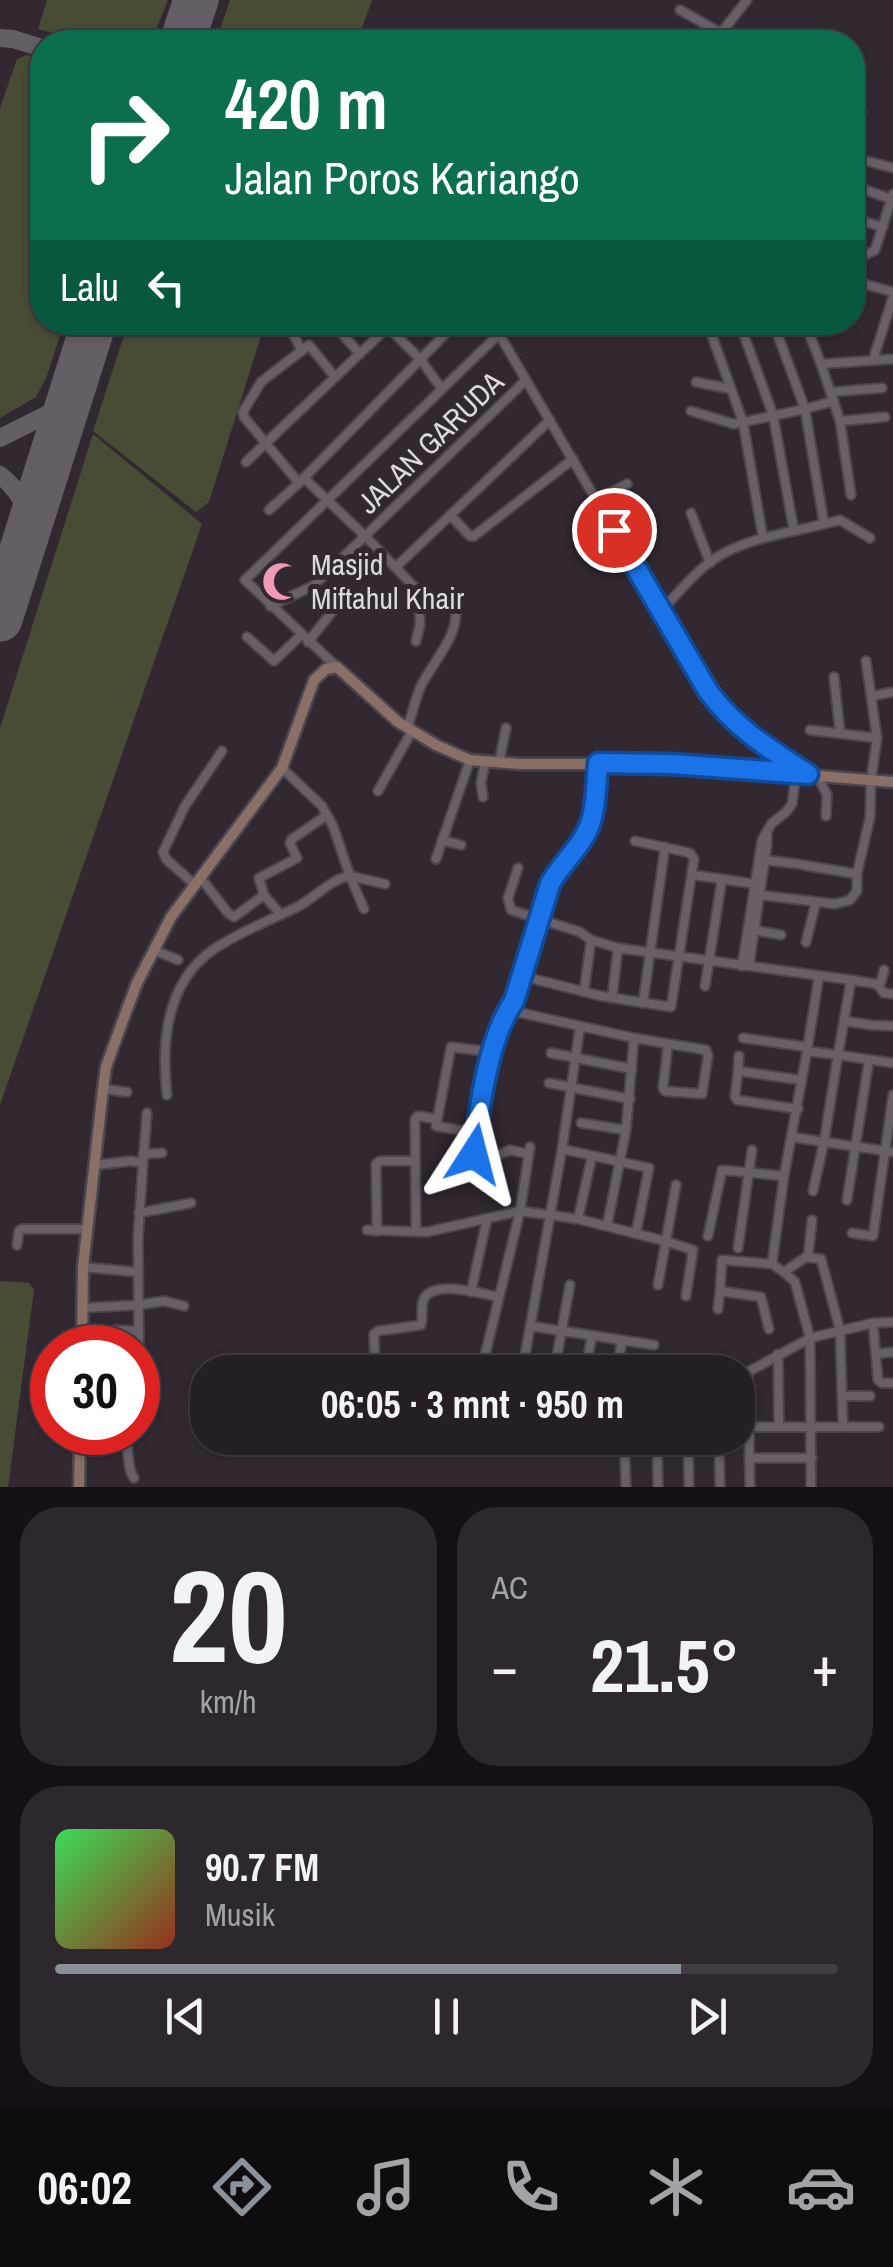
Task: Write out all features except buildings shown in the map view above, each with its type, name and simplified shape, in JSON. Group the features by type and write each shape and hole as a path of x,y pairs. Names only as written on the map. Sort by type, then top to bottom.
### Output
{"main road":[{"path":"82,1325 83,1268 94,1164 111,1052 137,984 171,917 282,768 314,680 326,669 336,667 410,730 470,760 672,764 893,782"},
{"path":"79,1487 80,1455"}],"street":[{"path":"723,30 746,0"},
{"path":"680,10 716,30"},
{"path":"865,161 893,168"},
{"path":"865,189 892,197 875,250 865,254"},
{"path":"865,222 882,227"},
{"path":"865,285 893,294 873,360"},
{"path":"294,335 302,351"},
{"path":"343,335 360,354"},
{"path":"246,462 380,335"},
{"path":"400,335 442,389"},
{"path":"269,510 444,335"},
{"path":"336,667 245,580 498,335"},
{"path":"500,335 708,691 720,708 755,740 807,774 826,794 826,816"},
{"path":"713,335 743,422 763,538"},
{"path":"746,335 773,415 794,532"},
{"path":"778,335 805,409 824,524"},
{"path":"810,335 840,421 852,495"},
{"path":"335,377 310,345 261,382 243,412 244,417 302,480 329,500 418,590 420,632 416,642"},
{"path":"820,364 893,358"},
{"name":"JALAN GARUDA","path":"270,606 313,586 526,380"},
{"path":"696,382 731,389"},
{"path":"691,410 734,424 882,388"},
{"path":"840,421 885,417"},
{"path":"396,567 550,420"},
{"path":"450,515 474,536 573,459"},
{"path":"597,499 627,484"},
{"path":"691,513 710,562"},
{"path":"662,610 724,552 763,538 842,520 870,538"},
{"path":"247,638 274,661 305,638 346,594"},
{"path":"378,791 410,730 420,688 451,636 458,610 456,606 420,600"},
{"path":"314,680 320,652"},
{"path":"760,895 834,904 850,900 858,891 857,874 870,817 877,738 866,661"},
{"path":"834,676 840,733"},
{"path":"872,696 893,692"},
{"path":"499,763 506,728"},
{"path":"810,730 877,738"},
{"path":"222,751 185,806 162,852 234,917 264,895"},
{"path":"436,860 470,760"},
{"path":"483,796 486,763"},
{"path":"486,1355 520,1210 529,1150 510,1150 478,1159 474,1154 492,1052 514,1001 550,884 592,820 598,763"},
{"path":"282,768 317,800 327,815 364,909"},
{"path":"746,966 762,840 772,823 792,804 807,774"},
{"path":"281,915 264,895 259,878 296,858 292,839 327,815"},
{"path":"746,966 760,895 766,832"},
{"path":"442,840 461,845"},
{"path":"522,976 670,1008 694,859 692,854 635,841"},
{"path":"643,1003 665,847"},
{"path":"765,860 857,874"},
{"path":"518,868 510,887 511,910 618,948 877,984 884,970"},
{"path":"693,875 755,884"},
{"path":"168,1095 164,1062 168,1021 184,979 195,965 213,950 308,902 336,880 350,876 385,884"},
{"path":"705,986 722,879"},
{"path":"806,942 816,902"},
{"path":"754,930 780,935"},
{"path":"584,992 591,940"},
{"path":"612,998 618,948"},
{"path":"154,950 178,960"},
{"path":"772,1264 819,976"},
{"path":"813,1191 851,980"},
{"path":"877,984 881,991 893,994"},
{"path":"508,1010 707,1050 702,1094 665,1091 668,1044"},
{"path":"845,1020 893,1026"},
{"path":"525,1355 580,1027"},
{"path":"607,1226 626,1130 634,1038"},
{"path":"743,1038 893,1064"},
{"path":"477,1133 437,1127 436,1119 451,1047 492,1052"},
{"path":"551,1053 632,1069"},
{"path":"739,1056 737,1100 798,1109"},
{"path":"847,1200 869,1060"},
{"path":"738,1072 802,1080"},
{"path":"549,1083 630,1099"},
{"path":"103,1089 127,1092"},
{"path":"852,1233 873,1236 889,1151 893,1095"},
{"path":"139,1325 139,1213 147,1113"},
{"path":"416,1231 416,1117 436,1119"},
{"path":"582,1123 626,1130"},
{"path":"792,1137 889,1151"},
{"path":"562,1149 661,1170"},
{"path":"738,1248 752,1150"},
{"path":"94,1164 162,1154"},
{"path":"578,1219 592,1156"},
{"path":"414,1161 376,1164 372,1230 427,1232 520,1210 578,1219 693,1250 686,1296"},
{"path":"636,1233 649,1168"},
{"path":"708,1236 721,1172 784,1176"},
{"path":"658,1285 676,1185"},
{"path":"139,1213 191,1203"},
{"path":"471,1292 486,1219"},
{"path":"808,1257 812,1220"},
{"path":"18,1245 22,1229 87,1230"},
{"path":"784,1272 808,1257 823,1262 840,1330 844,1427"},
{"path":"718,1310 722,1260 772,1264 795,1282 810,1338 810,1487"},
{"path":"83,1268 137,1272"},
{"path":"557,1355 570,1285"},
{"path":"374,1355 376,1332 421,1325 424,1298 428,1295 451,1288 499,1298"},
{"path":"720,1291 760,1296 769,1329"},
{"path":"82,1308 164,1301 184,1306"},
{"path":"755,1368 810,1338 893,1322"},
{"path":"873,1323 878,1380 893,1383"},
{"path":"530,1326 654,1345"},
{"path":"588,1355 592,1336"},
{"path":"619,1355 622,1341"},
{"path":"876,1354 893,1352"},
{"path":"778,1354 779,1426"},
{"path":"843,1396 870,1396"},
{"path":"755,1426 879,1427"},
{"path":"130,1455 129,1469 134,1478"},
{"path":"625,1455 626,1487"},
{"path":"657,1455 658,1487"},
{"path":"688,1455 689,1487"},
{"path":"719,1455 720,1487"},
{"path":"749,1455 750,1487"},
{"path":"749,1458 812,1458"}],"green space":[{"path":"47,0 168,0 156,30 38,29"},
{"path":"230,0 372,0 361,30 220,30"},
{"path":"30,56 30,335 60,335 36,397 0,418 0,108 17,59"},
{"path":"124,335 261,335 209,502 196,512 93,431"},
{"path":"93,434 202,524 0,1105 0,728"},
{"path":"0,1281 29,1283 34,1290 8,1487 0,1487"}],"taxiway":[{"path":"0,38 30,44"},
{"path":"0,438 48,414 71,394"},
{"path":"0,475 22,501 27,534"}],"runway":[{"path":"186,30 196,0"},
{"path":"0,619 90,335"}],"place":[{"name":"Masjid Miftahul Khair","path":"281,581"}],"route":[{"path":"474,1154 492,1052 514,1001 550,884 592,820 598,763 808,774 755,740 720,708 614,530"}]}
